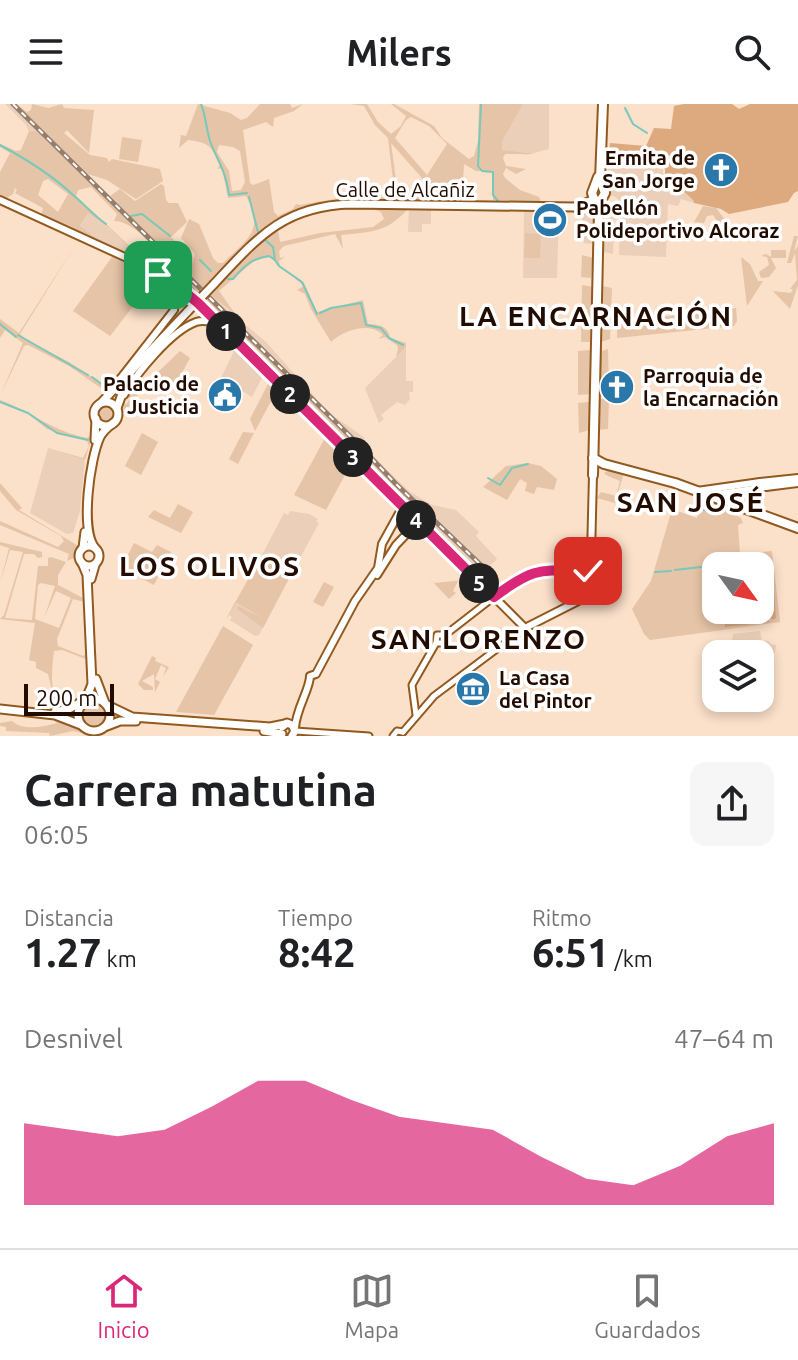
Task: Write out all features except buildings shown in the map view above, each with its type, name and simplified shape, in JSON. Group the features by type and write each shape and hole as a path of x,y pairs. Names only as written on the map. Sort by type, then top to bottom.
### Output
{"highway":[{"path":"593,475 601,104"},
{"path":"593,456 798,528"},
{"path":"593,475 598,466 606,463"},
{"path":"726,492 729,503"}],"main road":[{"name":"Calle de Alcañiz","path":"106,400 270,228 292,215 316,207 362,204 576,207 597,194"},
{"path":"0,200 185,291"},
{"path":"125,259 173,280 195,296 525,628 590,595 593,475"},
{"path":"164,278 176,300"},
{"path":"173,280 220,323"},
{"path":"82,726 78,718 91,690 92,675 87,575 79,556 83,548 86,484 96,434 96,408 106,400 171,315 178,293 185,291"},
{"path":"107,726 111,717 96,682 91,576 100,557 89,534 91,472 100,438 118,416 117,409 128,388 152,359 186,328 207,318 206,310"},
{"path":"201,321 220,323"},
{"name":"Calle de Alcañiz","path":"117,409 124,386 143,358"},
{"path":"106,400 117,409"},
{"path":"96,419 105,425 113,423"},
{"path":"696,491 798,481"},
{"path":"708,495 763,485"},
{"path":"292,730 312,678 355,601 379,566 383,545 403,506"},
{"path":"368,582 382,569 393,549 418,522"},
{"path":"383,545 391,540 393,549"},
{"path":"383,545 385,552 393,549"},
{"path":"83,548 95,548"},
{"path":"82,563 95,565"},
{"path":"494,597 523,576 535,572 591,571"},
{"path":"53,712 79,704 88,692 92,675"},
{"path":"32,712 71,711 94,700 132,717 292,730"},
{"path":"0,709 65,717 93,730 126,720 268,731 283,735"},
{"path":"283,735 281,729 292,730"}],"street":[{"path":"416,715 412,685 436,643 437,635 445,635 494,597"},
{"path":"393,736 397,731 403,734 434,696 525,628"},
{"path":"292,730 369,736"}],"shaded area":[{"path":"5,104 16,104 169,255 179,245 193,257 187,269 173,257 204,289 201,292 59,152"},
{"path":"16,104 27,112 32,104 48,108 62,104 64,108 94,110 89,153 67,130 64,133 90,155 107,158 109,162 112,159 160,169 163,181 136,199 107,180 88,174"},
{"path":"198,104 230,113 241,120 260,104 290,104 292,108 303,104 274,118 273,127 266,122 243,130 250,183 253,185 269,179 274,212 278,216 293,209 296,204 357,195 395,196 388,138 375,125 364,106 350,104 367,104 378,122 391,134 401,126 406,116 391,104 394,104 434,126 442,138 469,159 474,156 478,141 479,104 523,104 502,142 502,150 535,154 505,154 506,166 526,169 516,174 506,168 503,174 520,190 539,197 541,202 493,200 494,171 476,171 464,164 462,199 442,202 337,201 304,207 260,232 204,289 110,196 120,189 135,201 161,184 166,200 178,203 187,222 171,237 179,245 171,255 187,269 193,262 195,254 181,238 189,219 199,224 213,258 223,263 251,234 254,227 252,208 246,196 228,198 222,168 217,169 220,165 208,146 188,140 179,148 181,135 186,136","holes":["411,117 429,126 447,144 427,175 395,138","391,143 429,186 416,198 402,199 398,195","219,145 240,151 245,182 241,190 232,191 229,171 217,152"]},
{"path":"523,104 549,104 549,149 526,155 502,150 502,142"},
{"path":"732,104 739,109 750,104 798,104 798,191 788,202 729,214 694,203 648,152 618,154 608,160 610,143 646,146 654,128 671,129 674,106","holes":["718,157 721,164 736,171 736,179 726,178 712,170 710,161"]},
{"path":"26,125 59,152 201,292 198,295 167,274 167,263 136,231 122,222 114,221 117,214 91,187 78,190 76,196 152,267 41,216 43,208 15,193 15,188 13,194 5,199 0,197 0,172 10,153 0,144 21,150 29,131","holes":["48,179 68,194 58,212 38,195 43,181","88,213 139,256 137,259 102,243 80,226"]},
{"path":"122,137 142,140 138,162 119,159"},
{"path":"646,153 663,169 663,179 670,179 694,203 681,199 678,206 668,204 666,257 619,255 620,201 607,195 608,160 615,159 618,154"},
{"path":"594,204 594,244 584,243 581,211"},
{"path":"703,206 716,208 726,221 726,226 721,227 713,215 707,216 704,223 694,222"},
{"path":"332,207 407,207 399,218 385,227 341,235 343,249 335,234 284,246 279,251 280,258 285,257 279,261 280,266 304,283 317,312 363,300 368,324 382,326 390,338 406,343 396,357 397,345 385,337 378,339 383,335 371,328 349,331 331,342 305,294 297,290 304,286 269,257 254,261 219,291 236,315 209,294 268,233 297,217 278,231 280,242 320,233 373,227 384,219 381,212 375,210 328,210 302,215 306,214"},
{"path":"409,208 431,209 431,224 422,224 422,232 408,232"},
{"path":"603,209 615,209 613,254 601,251"},
{"path":"524,210 559,211 557,278 523,278"},
{"path":"88,213 117,235 139,256 137,259 102,243 80,227"},
{"path":"525,233 541,234 540,258 524,258"},
{"path":"794,236 798,236 794,251 798,246 798,285 790,309 773,291 791,293 793,289 790,289 797,280 795,253 791,263 787,263"},
{"path":"76,244 20,334 110,389 93,409 94,430 85,460 48,448 83,458 89,446 87,441 47,429 27,413 63,431 87,438 91,435 92,407 104,395 104,390 69,366 28,345 24,346 0,396 23,343 5,330 0,338 0,319 19,333"},
{"path":"771,250 786,250 786,258 771,258 776,268 769,277 761,278 759,272 769,265 767,257 761,256 766,254 771,257"},
{"path":"582,255 593,258 591,278 581,277"},
{"path":"112,257 160,280 140,302 132,299 134,305 110,336 73,311"},
{"path":"741,257 750,264 758,281 763,281 747,306"},
{"path":"582,285 593,287 590,342 581,342"},
{"path":"602,286 612,288 610,339 601,342 599,340"},
{"path":"209,294 266,342 328,412 365,438 361,445 409,491 432,505 456,510 479,532 476,536 497,559 483,572 471,563 355,443 206,297"},
{"path":"206,297 355,443 462,554 460,557 250,351 203,301"},
{"path":"736,308 737,321 734,326 617,338 617,322"},
{"path":"406,347 406,381 413,381 413,392 409,392 410,399 405,405 397,402 381,415 384,419 379,423 365,388"},
{"path":"235,349 263,376 252,397 221,378"},
{"path":"608,349 609,390 599,393 599,352"},
{"path":"590,350 590,394 578,395 578,351"},
{"path":"180,351 190,358 176,384 156,374"},
{"path":"140,377 148,380 137,391 140,390 132,408 123,410 124,400 126,405"},
{"path":"269,382 277,390 255,431 250,419"},
{"path":"598,399 609,399 608,429 597,430"},
{"path":"589,402 590,430 579,433 578,403"},
{"path":"107,403 114,406 117,413 114,420 107,423 100,420 97,413 100,406"},
{"path":"243,432 254,433 238,464 229,459"},
{"path":"142,433 158,442 141,475 125,466"},
{"path":"325,438 351,464 326,510 294,495"},
{"path":"48,448 85,460 80,511 73,533 67,534 30,513"},
{"path":"528,463 541,466 557,479 554,490 537,487 534,494 525,491 527,483 520,479 507,500 483,487 506,466"},
{"path":"610,469 624,473 615,503 597,498 601,492 616,496 620,481 604,473"},
{"path":"0,483 22,508 19,510 80,547 76,557 67,561 69,554 0,525 0,521 58,547 64,541 61,536 16,510 0,491"},
{"path":"705,499 739,511 737,516 743,523 738,525 740,552 702,552 702,624 766,624 650,640 644,634 632,609 651,581 672,509 697,518"},
{"path":"178,504 193,512 181,533 148,517 154,510 170,518"},
{"path":"290,511 309,514 319,523 293,571 262,555 284,513 288,515"},
{"path":"0,542 42,552 42,557 38,558 34,554 24,554 5,618 32,620 38,566 48,566 48,558 51,557 66,562 58,575 58,585 85,599 85,602 73,599 57,639 58,646 83,656 86,654 86,659 62,650 54,651 53,687 60,707 51,707 54,699 48,674 36,668 36,662 29,660 35,623 0,619 4,615 23,552 10,550 0,583 9,548 0,545","holes":["38,585 55,586 44,618 56,591 71,598 59,628 35,619"]},
{"path":"134,543 152,552 157,545 171,552 154,585 121,568"},
{"path":"261,556 292,573 263,628 237,609 238,606 266,620 236,603 227,618"},
{"path":"412,560 434,583 465,580 458,581 453,591 456,593 449,599"},
{"path":"774,569 780,622 774,623"},
{"path":"324,582 334,587 323,607 313,602"},
{"path":"235,603 267,620 259,635 255,636 230,620"},
{"path":"725,624 752,624 725,627"},
{"path":"223,626 253,645 214,715 176,712"},
{"path":"760,631 762,640 732,640 733,634"},
{"path":"152,656 156,658 155,661 169,667 163,677 166,668 161,665 155,679 160,682 155,692 154,674 142,681 153,690 144,690 138,684"},
{"path":"94,701 104,705 108,715 104,725 94,729 84,725 80,715 84,705"},
{"path":"49,716 72,722 91,735 73,731 50,736 49,733 6,731 6,727 0,726 0,723 12,721 27,727 57,723"}],"waterway":[{"path":"201,104 229,195 247,193"},
{"path":"481,104 478,166 482,171 493,172 493,195 498,201"},
{"path":"625,108 633,124 647,133"},
{"path":"0,145 48,174 106,224"},
{"path":"249,197 258,232"},
{"path":"131,216 142,214 170,236"},
{"path":"264,239 273,247 279,266 302,282 317,314"},
{"path":"228,279 233,279 253,261 269,256 274,259"},
{"path":"200,260 211,271"},
{"path":"320,313 361,303 366,325 381,328 389,338 403,345"},
{"path":"0,324 16,337"},
{"path":"18,335 88,375"},
{"path":"92,377 107,388"},
{"path":"0,402 28,413 57,433 88,440"},
{"path":"488,478 500,485 512,468 528,464"},
{"path":"701,509 711,512"},
{"path":"675,570 702,567"},
{"path":"655,572 671,571"}],"railway":[{"path":"13,104 482,566"}],"place":[{"name":"Ermita de San Jorge","path":"721,170"},
{"name":"Pabellón Polideportivo Alcoraz","path":"550,220"},
{"name":"Parroquia de la Encarnación","path":"617,387"},
{"name":"Palacio de Justicia","path":"225,395"},
{"name":"La Casa del Pintor","path":"473,689"}],"district":[{"name":"LA ENCARNACIÓN","path":"596,316"},
{"name":"SAN JOSÉ","path":"691,502"},
{"name":"LOS OLIVOS","path":"210,566"},
{"name":"SAN LORENZO","path":"479,639"}],"route":[{"path":"158,275 198,303 494,597 525,575 546,570 588,571"}]}
